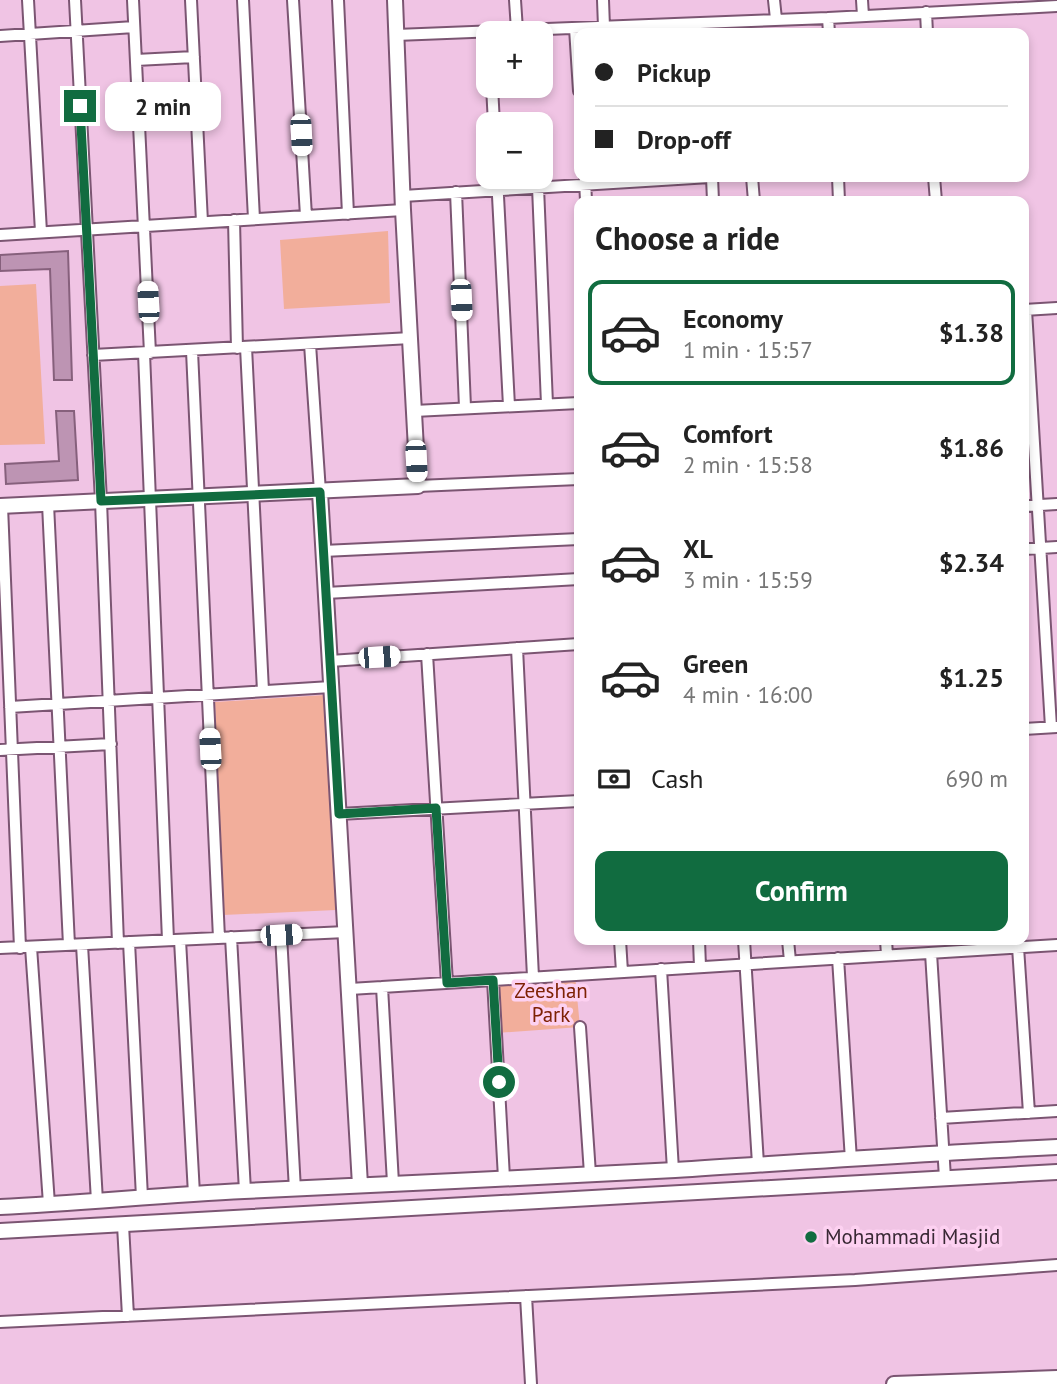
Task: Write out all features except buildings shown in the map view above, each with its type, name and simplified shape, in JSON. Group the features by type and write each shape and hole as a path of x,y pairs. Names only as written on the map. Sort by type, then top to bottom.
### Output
{"street":[{"path":"28,0 41,232"},
{"path":"75,0 111,744 142,1197"},
{"path":"133,0 144,226 158,698 194,1194"},
{"path":"191,0 202,222"},
{"path":"243,0 254,219"},
{"path":"293,0 306,216"},
{"path":"338,0 348,214"},
{"path":"395,0 418,486"},
{"path":"515,0 516,21"},
{"path":"603,0 604,27"},
{"path":"774,0 776,19"},
{"path":"862,0 863,16"},
{"path":"670,28 744,21 926,12 957,5 1050,4"},
{"path":"926,12 927,28"},
{"path":"828,18 829,28"},
{"path":"744,21 744,28"},
{"path":"0,36 134,27"},
{"path":"553,29 574,28"},
{"path":"575,28 632,28"},
{"path":"396,36 476,33"},
{"path":"136,60 194,57"},
{"path":"553,185 574,182"},
{"path":"0,235 348,214 456,192 497,189 509,406"},
{"path":"538,189 547,404"},
{"path":"456,192 466,407"},
{"path":"233,220 254,495 262,691"},
{"path":"1029,310 1057,308"},
{"path":"93,355 411,338"},
{"path":"310,344 360,1185"},
{"path":"192,351 208,695 245,1191"},
{"path":"1029,370 1054,727 1029,729"},
{"path":"414,411 574,403"},
{"path":"49,1204 6,750 10,706 1,506 574,480"},
{"path":"48,504 68,945"},
{"path":"1029,506 1057,504"},
{"path":"323,551 574,539"},
{"path":"1029,549 1057,547"},
{"path":"326,593 574,579"},
{"path":"330,661 574,644"},
{"path":"517,648 533,977"},
{"path":"427,654 447,983"},
{"path":"10,706 331,687"},
{"path":"6,750 111,744"},
{"path":"339,814 574,801"},
{"path":"0,948 346,932"},
{"path":"281,935 295,1190"},
{"path":"82,944 97,1201"},
{"path":"620,945 622,972"},
{"path":"699,945 700,967"},
{"path":"744,945 758,1164"},
{"path":"788,945 790,961"},
{"path":"886,945 887,955"},
{"path":"350,989 1057,945"},
{"path":"1018,947 1029,1112"},
{"path":"932,953 945,1178"},
{"path":"838,958 850,1160"},
{"path":"661,969 673,1170"},
{"path":"493,980 504,1178"},
{"path":"382,987 393,1183"},
{"path":"580,1027 590,1174"},
{"path":"941,1118 1057,1111"},
{"path":"0,1207 1057,1147"},
{"path":"0,1231 1057,1172"},
{"path":"123,1225 128,1316"},
{"path":"0,1322 855,1280 1057,1265"},
{"path":"526,1296 531,1384"},
{"path":"894,1384 1057,1378"}],"green space":[{"path":"388,231 390,303 284,309 280,240"},
{"path":"36,284 45,444 0,445 0,286"},
{"path":"325,695 336,910 223,915 215,702"},
{"name":"Zeeshan Park","path":"575,975 580,1027 496,1033 493,980"}],"place":[{"name":"Mohammadi Masjid","path":"811,1237"}],"route":[{"path":"80,106 101,501 320,492 339,814 436,808 447,983 493,980 499,1082"}]}
